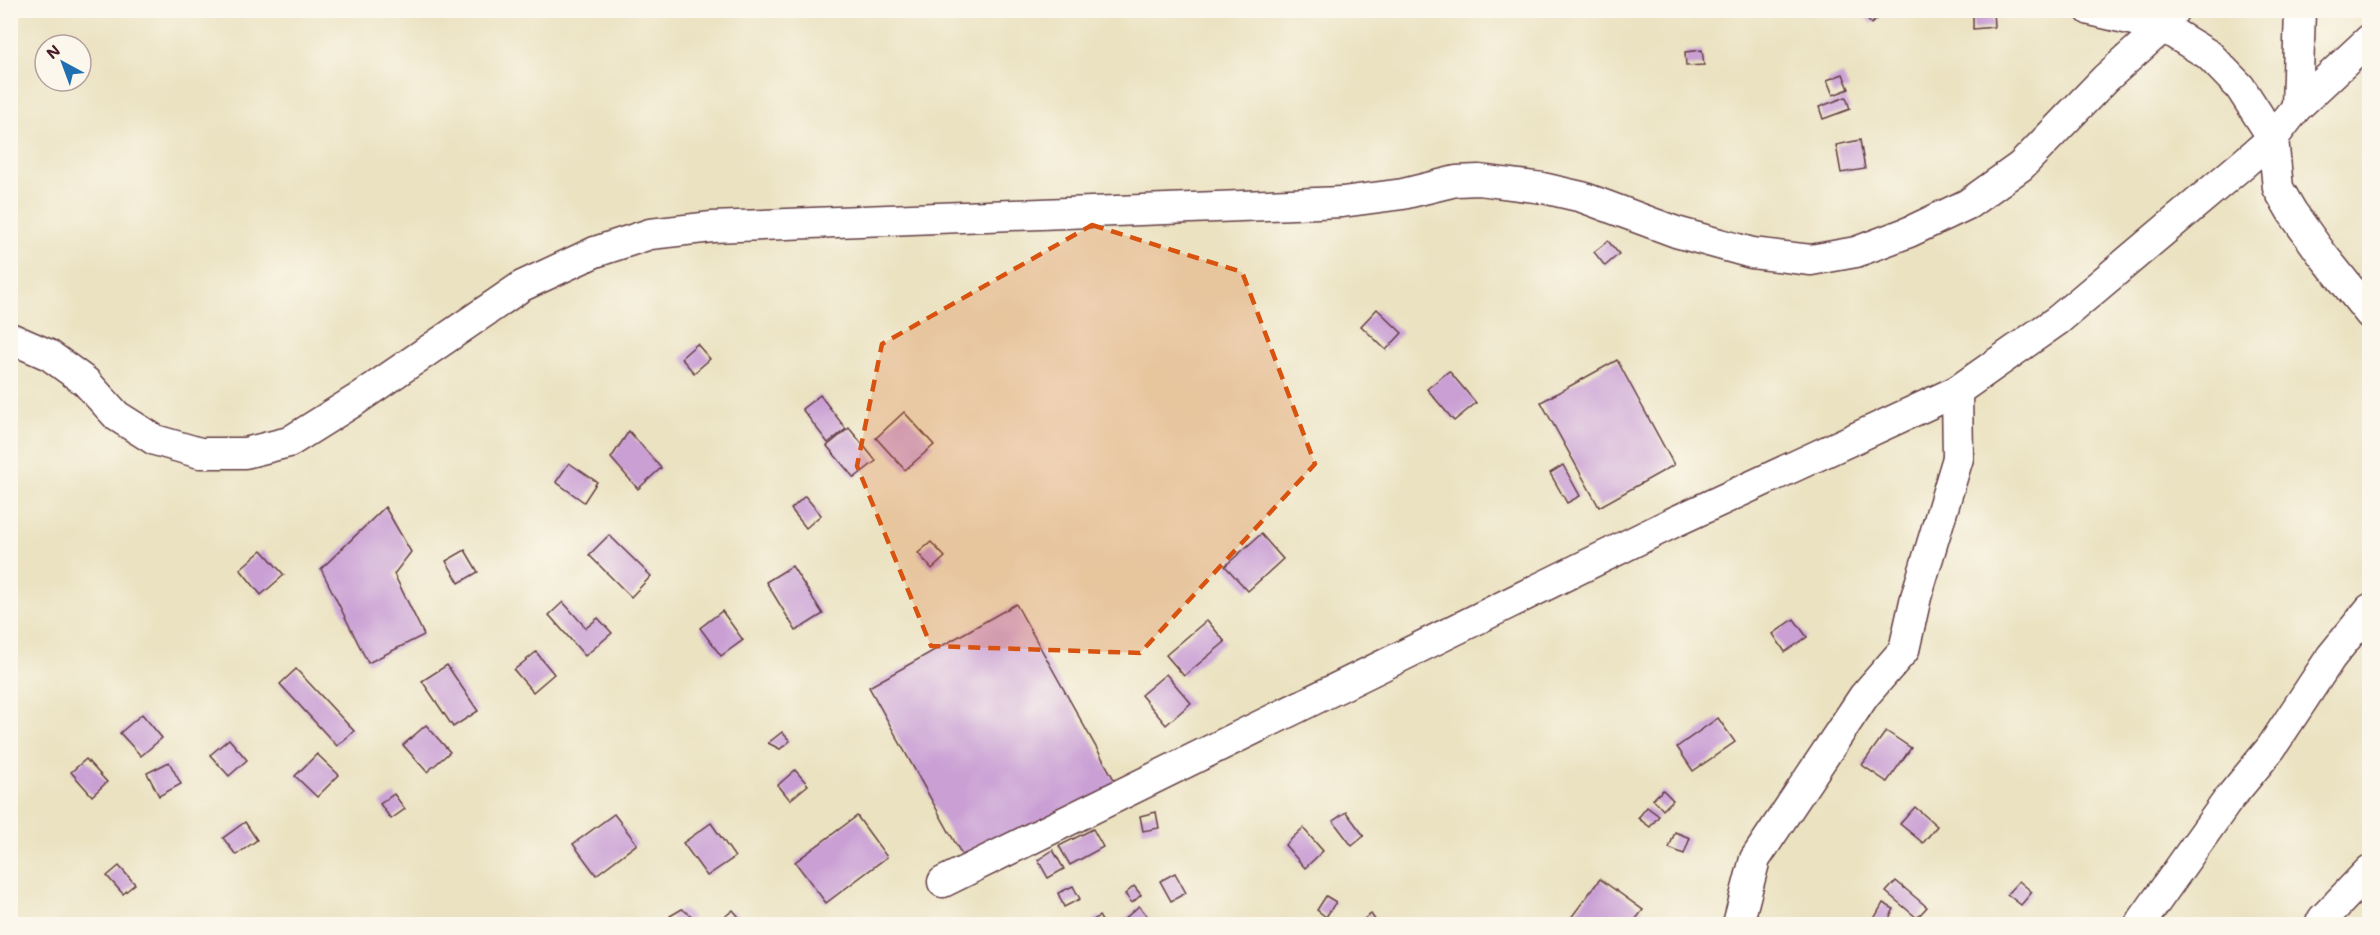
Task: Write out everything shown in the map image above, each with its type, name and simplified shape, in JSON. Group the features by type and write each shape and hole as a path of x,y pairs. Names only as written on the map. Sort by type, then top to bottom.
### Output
{"street":[{"path":"2090,10 2169,19 2240,87 2273,138 2278,188 2310,237 2370,314"},
{"path":"2297,107 2300,10"},
{"path":"10,338 49,355 86,382 117,416 155,440 200,453 245,453 289,442 356,400 522,285 595,252 660,233 712,227 1342,202 1403,194 1456,181 1479,180 1543,188 1572,195 1716,245 1752,253 1810,260 1856,252 1910,232 1968,204 2021,166 2106,78 2169,19"},
{"path":"943,882 1672,524 1957,391 2058,320 2273,138 2297,107 2370,39"},
{"path":"1738,924 1755,859 1864,696 1904,650 1916,597 1958,458 1957,391"},
{"path":"2140,924 2228,800 2271,748 2331,657 2370,609"},
{"path":"2320,924 2370,870"}],"highlighted area":[{"path":"1092,225 1242,272 1315,464 1140,653 931,646 857,466 882,344"}],"building":[{"path":"1474,10 1487,10 1482,17"},
{"path":"1860,10 1883,10 1884,13 1871,24"},
{"path":"1973,10 1993,10 1994,27 1973,29"},
{"path":"1702,50 1704,65 1686,66 1685,52"},
{"path":"1843,74 1849,89 1833,95 1827,80"},
{"path":"1846,97 1850,109 1823,119 1819,107"},
{"path":"1860,140 1865,169 1841,173 1836,145"},
{"path":"1608,241 1619,254 1605,266 1594,252"},
{"path":"1377,309 1402,333 1386,350 1361,326"},
{"path":"697,344 710,359 694,373 681,358"},
{"path":"1617,360 1674,465 1599,507 1541,402"},
{"path":"1449,371 1476,403 1454,421 1427,389"},
{"path":"820,395 846,429 828,443 802,409"},
{"path":"904,412 934,445 905,470 876,438"},
{"path":"849,428 876,461 854,478 827,446"},
{"path":"629,431 661,468 638,489 611,458"},
{"path":"569,463 597,482 584,502 556,482"},
{"path":"1563,465 1580,496 1567,503 1550,473"},
{"path":"805,496 821,515 806,528 791,509"},
{"path":"385,507 411,552 394,574 424,635 368,663 321,569"},
{"path":"1261,534 1283,559 1248,591 1225,566"},
{"path":"609,535 651,576 631,597 589,555"},
{"path":"931,542 945,557 932,569 918,553"},
{"path":"262,550 284,575 261,595 240,569"},
{"path":"465,550 478,572 459,583 446,561"},
{"path":"792,566 823,614 796,631 766,582"},
{"path":"563,602 586,628 598,618 612,633 585,656 549,615"},
{"path":"1016,604 1121,792 973,875 869,687"},
{"path":"722,611 743,640 721,656 700,628"},
{"path":"1794,619 1807,637 1785,652 1773,634"},
{"path":"1207,620 1225,642 1184,676 1166,655"},
{"path":"536,652 554,674 533,692 514,670"},
{"path":"447,665 478,711 453,727 422,681"},
{"path":"296,669 354,731 337,746 280,684"},
{"path":"1166,674 1191,703 1166,725 1141,695"},
{"path":"142,714 162,738 141,756 120,733"},
{"path":"1718,718 1735,742 1693,771 1677,747"},
{"path":"426,725 450,752 427,772 403,745"},
{"path":"1886,731 1911,748 1887,782 1862,765"},
{"path":"782,732 790,741 780,749 768,743"},
{"path":"229,739 247,760 229,776 210,755"},
{"path":"317,754 339,775 317,797 295,776"},
{"path":"86,759 107,782 92,796 71,772"},
{"path":"169,762 181,784 159,796 147,773"},
{"path":"795,770 808,785 790,800 778,785"},
{"path":"1663,790 1673,800 1663,810 1653,799"},
{"path":"394,794 405,809 391,819 380,804"},
{"path":"1647,807 1659,816 1650,827 1638,818"},
{"path":"1915,807 1937,826 1923,843 1900,824"},
{"path":"1156,812 1159,828 1143,831 1140,816"},
{"path":"1346,812 1364,836 1352,846 1333,821"},
{"path":"614,814 637,844 596,875 573,844"},
{"path":"857,816 887,857 826,903 795,862"},
{"path":"245,822 257,840 236,855 223,838"},
{"path":"711,823 735,857 707,876 683,843"},
{"path":"1303,828 1323,851 1305,868 1285,845"},
{"path":"1093,829 1103,847 1070,865 1059,846"},
{"path":"1675,832 1690,838 1684,854 1669,848"},
{"path":"1053,850 1064,869 1048,878 1038,860"},
{"path":"119,866 135,884 123,894 107,876"},
{"path":"1175,873 1186,893 1171,901 1160,881"},
{"path":"1600,879 1643,910 1632,924 1567,923"},
{"path":"1896,881 1927,907 1917,918 1886,892"},
{"path":"2019,881 2032,892 2021,905 2007,894"},
{"path":"1073,886 1080,899 1064,907 1058,893"},
{"path":"1134,886 1141,895 1132,903 1125,894"},
{"path":"1326,896 1336,902 1326,917 1317,910"},
{"path":"1883,903 1894,909 1886,924 1874,919"},
{"path":"1139,906 1154,924 1125,924 1122,921"},
{"path":"682,909 693,917 682,924 675,924 670,916"},
{"path":"733,910 745,924 716,924"},
{"path":"1371,914 1378,924 1357,924"},
{"path":"1099,916 1104,924 1088,924"}]}
